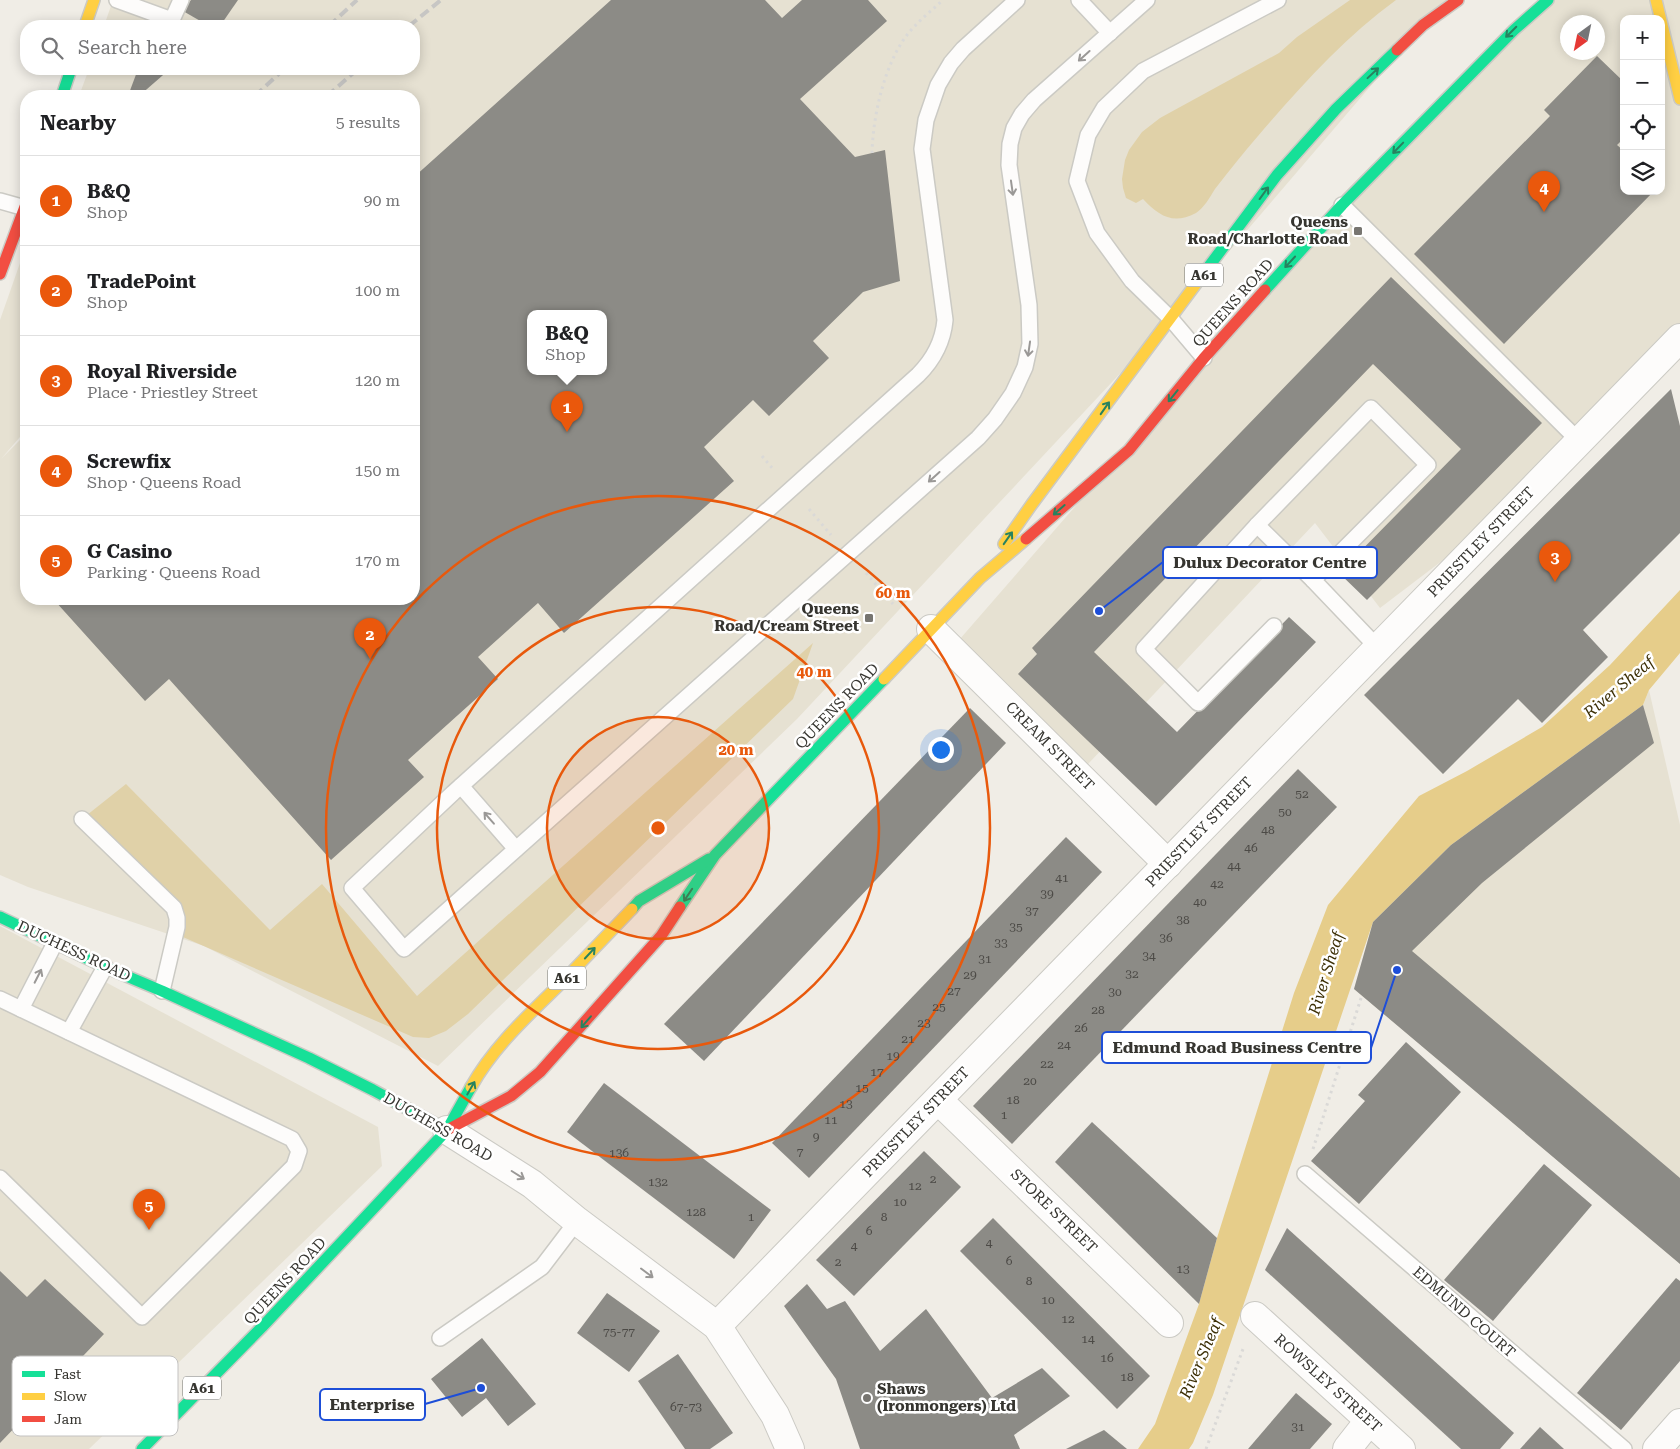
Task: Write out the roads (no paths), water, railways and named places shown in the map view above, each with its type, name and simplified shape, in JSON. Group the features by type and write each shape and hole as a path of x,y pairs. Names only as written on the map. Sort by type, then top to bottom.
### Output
{"main road":[{"path":"87,20 94,0"},
{"name":"QUEENS ROAD","path":"980,578 1032,504 1277,175 1314,133 1404,42 1423,25 1458,0"},
{"name":"QUEENS ROAD","path":"447,1130 510,1096 540,1072 661,936 715,855 980,578 1129,450 1204,358 1342,205 1514,30 1548,0"},
{"path":"1656,0 1680,99"},
{"path":"64,90 69,75"},
{"path":"0,274 20,222"},
{"name":"QUEENS ROAD","path":"178,1412 262,1327 447,1130 480,1071 513,1030 567,978 639,902 715,855"},
{"name":"DUCHESS ROAD","path":"0,917 105,967 309,1058 374,1090 447,1130"},
{"name":"QUEENS ROAD","path":"142,1449 155,1436"}],"street":[{"name":"PRIESTLEY STREET","path":"717,1326 1680,338"},
{"name":"CREAM STREET","path":"931,629 1168,864"},
{"name":"STORE STREET","path":"938,1100 1169,1323"},
{"name":"DUCHESS ROAD","path":"447,1130 532,1184 577,1221 717,1326 776,1415 790,1449"},
{"name":"ROWSLEY STREET","path":"1255,1316 1401,1449"},
{"path":"1347,1449 1369,1421"},
{"path":"1657,1449 1680,1423"}],"lane":[{"path":"117,0 172,20 181,0"},
{"path":"1017,0 963,49 951,63 938,85 926,120 922,149 945,320 944,331 932,359 922,372 461,786 352,888 404,949 978,438 1005,406 1018,384 1028,356 1030,327 1029,305 1009,165 1011,136 1018,121 1034,100 1147,0"},
{"path":"1079,0 1110,33"},
{"path":"1204,358 1171,319 1132,281 1097,233 1077,181 1088,135 1104,108 1143,71 1278,0"},
{"path":"0,201 20,205"},
{"path":"1342,205 1580,441"},
{"path":"1274,626 1198,703 1144,649 1257,525 1371,408 1428,466 1313,580"},
{"path":"1257,525 1378,648"},
{"path":"461,786 516,849"},
{"path":"82,819 174,908 177,927 162,991"},
{"path":"21,1009 55,943"},
{"path":"70,1032 105,967"},
{"path":"0,999 292,1139 299,1151 294,1166 142,1317 0,1178"},
{"name":"EDMUND COURT","path":"1305,1174 1624,1449"},
{"path":"440,1338 542,1267 577,1221"}],"water":[{"name":"River Sheaf","path":"1680,590 1680,653 1649,690 1643,705 1451,845 1373,922 1213,1395 1193,1443 1189,1449 1138,1449 1155,1424 1199,1304 1217,1238 1294,993 1328,905 1419,796 1467,771 1542,727 1610,665"}],"railway":[{"path":"335,20 357,0"},
{"path":"416,20 441,0"},
{"path":"261,90 278,75"},
{"path":"334,90 351,75"}],"place":[{"name":"Screwfix","path":"1544,212"},
{"name":"Queens Road/Charlotte Road","path":"1358,231"},
{"name":"B&Q","path":"567,432"},
{"name":"Royal Riverside","path":"1555,582"},
{"name":"Dulux Decorator Centre","path":"1099,611"},
{"name":"Queens Road/Cream Street","path":"869,618"},
{"name":"TradePoint","path":"370,659"},
{"name":"Edmund Road Business Centre","path":"1397,970"},
{"name":"G Casino","path":"149,1230"},
{"name":"Enterprise","path":"481,1388"},
{"name":"Shaws (Ironmongers) Ltd","path":"867,1398"}]}
